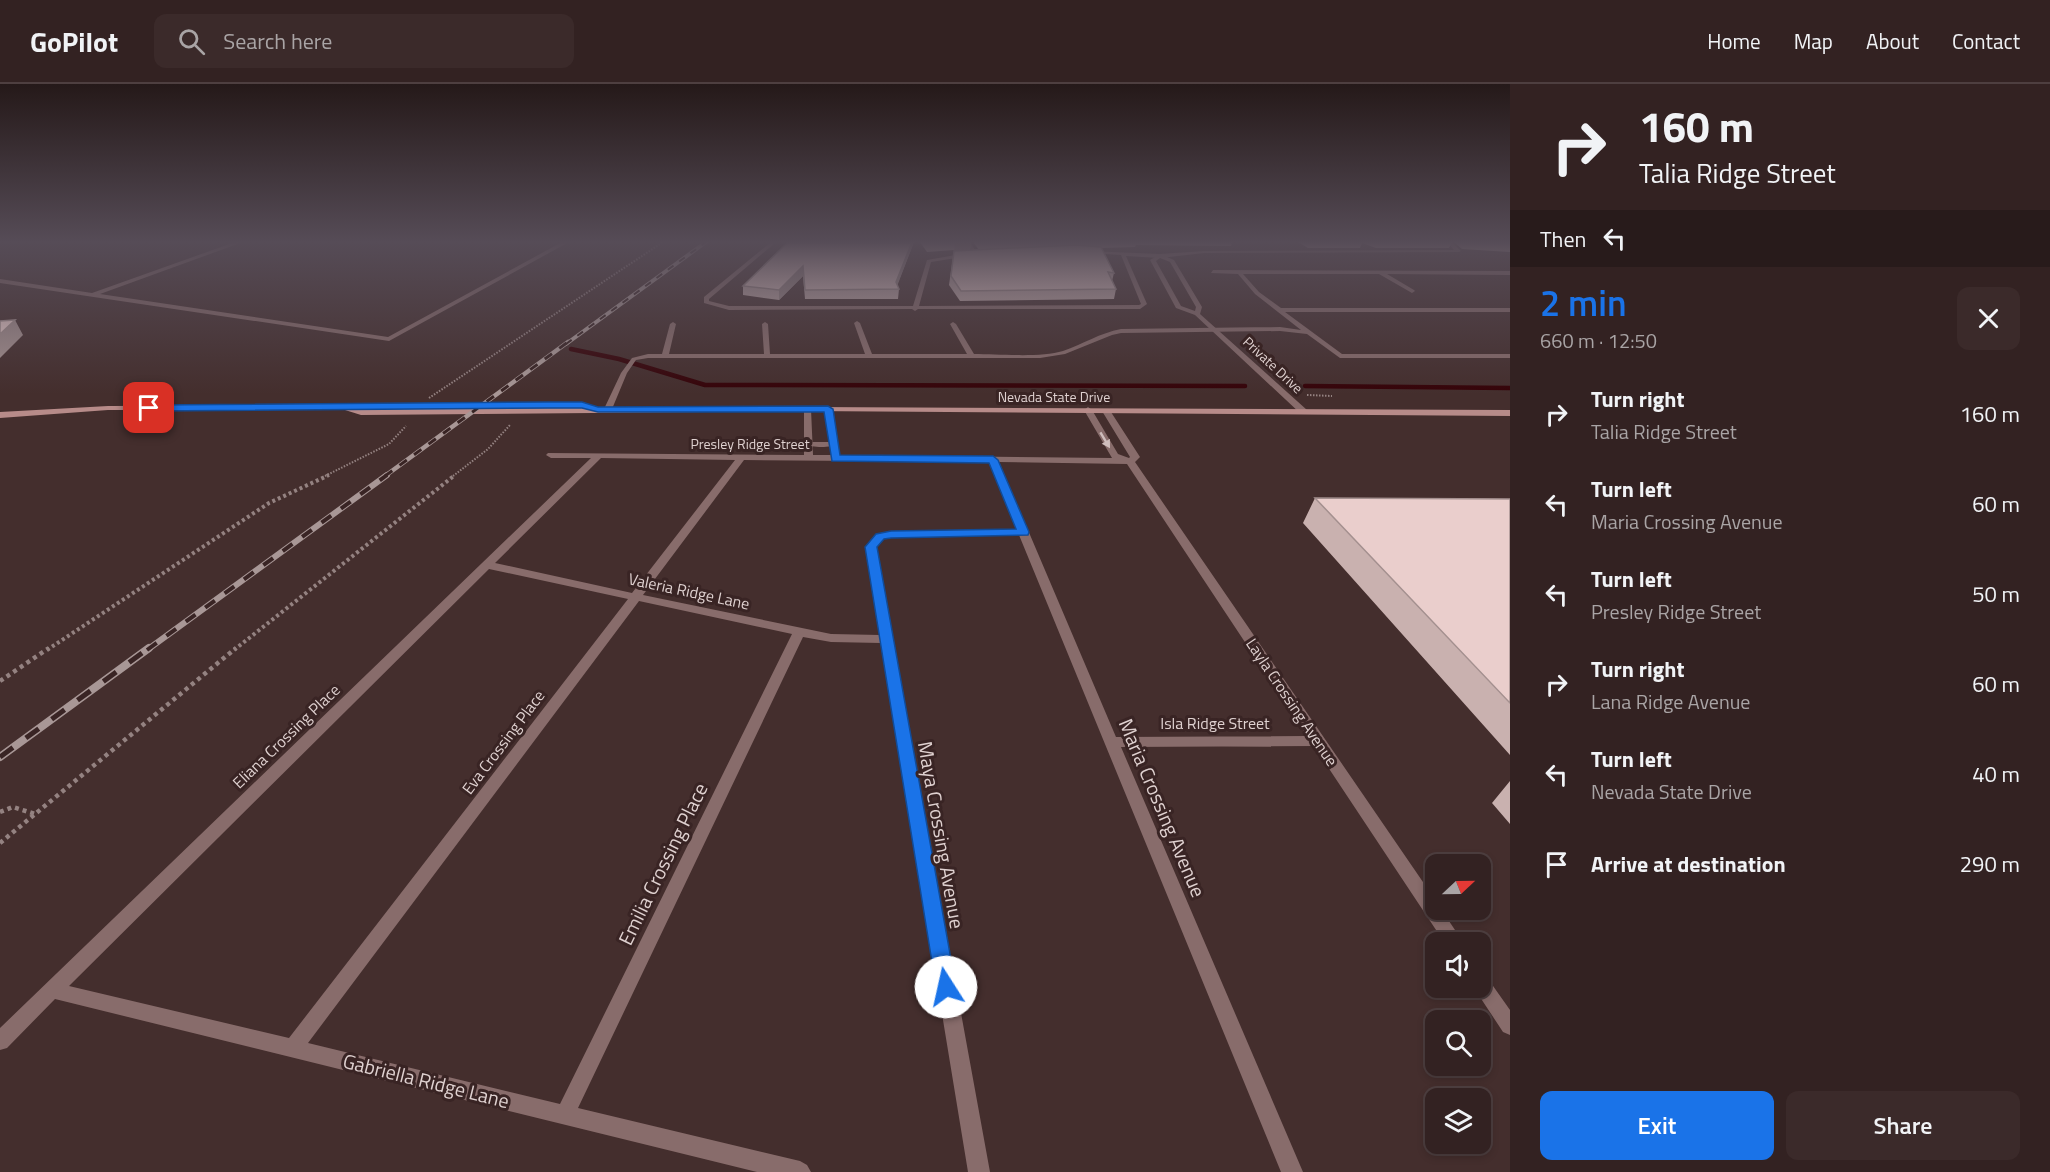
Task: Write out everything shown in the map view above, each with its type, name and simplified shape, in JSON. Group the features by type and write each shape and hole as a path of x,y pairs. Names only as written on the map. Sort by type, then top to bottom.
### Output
{"street":[{"path":"78,293 389,339 473,293"},
{"path":"93,295 99,293"},
{"name":"Private Drive","path":"1168,293 1178,307 1197,314 1304,412"},
{"name":"Private Drive","path":"1190,293 1198,307 1197,314"},
{"name":"Nevada State Drive","path":"0,415 108,408 348,408 360,412 421,409 575,413 603,409 1510,413"},
{"path":"807,409 810,458"},
{"path":"828,409 836,458"},
{"name":"Layla Crossing Avenue","path":"1088,411 1115,456 1130,462 1447,932"},
{"name":"Layla Crossing Avenue","path":"1106,411 1135,457 1130,462"},
{"name":"Presley Ridge Street","path":"551,455 1130,462"},
{"name":"Eliana Crossing Place","path":"0,1041 597,456"},
{"name":"Eva Crossing Place","path":"293,1048 741,458"},
{"name":"Maria Crossing Avenue","path":"993,460 1292,1172"},
{"name":"Maya Crossing Avenue","path":"979,1172 885,639 871,547 874,541 891,535 1023,532"},
{"name":"Valeria Ridge Lane","path":"486,565 831,638 885,639"},
{"name":"Emilia Crossing Place","path":"565,1114 800,632"},
{"name":"Isla Ridge Street","path":"1111,742 1318,741"},
{"name":"Gabriella Ridge Lane","path":"52,990 800,1172"},
{"path":"1491,998 1510,1026"}],"lane":[{"path":"712,293 706,298 706,302 713,306 729,308 915,309 1140,307 1144,304 1139,293"},
{"path":"915,309 920,293"},
{"path":"1257,293 1340,356 1510,356"},
{"path":"1278,310 1510,310"},
{"path":"857,323 868,356"},
{"path":"665,356 673,324"},
{"path":"765,324 767,356"},
{"path":"953,324 972,357"},
{"path":"603,409 634,359 665,356 1040,356 1063,353 1094,339 1121,331 1268,328 1307,332"},
{"path":"1268,328 1276,335"},
{"path":"1094,339 1276,335 1307,332"},
{"path":"809,444 834,444"}],"path":[{"path":"0,681 269,503 369,456 389,444 428,398 587,293"},
{"path":"0,843 207,670 488,449 511,424 505,420"},
{"path":"0,812 13,807 36,815"}],"building":[{"path":"15,320 0,334 0,321"},
{"path":"1315,498 1510,499 1510,703"}],"waterway":[{"path":"571,349 619,359 705,385 1245,386"},
{"path":"1305,386 1510,388"}],"railway":[{"path":"566,344 636,293"},
{"path":"385,476 568,342"},
{"path":"147,650 387,475"},
{"path":"0,757 149,648"}],"route":[{"path":"149,408 582,405 598,410 828,409 836,458 993,460 1023,532 880,536 871,547 946,987"}]}
